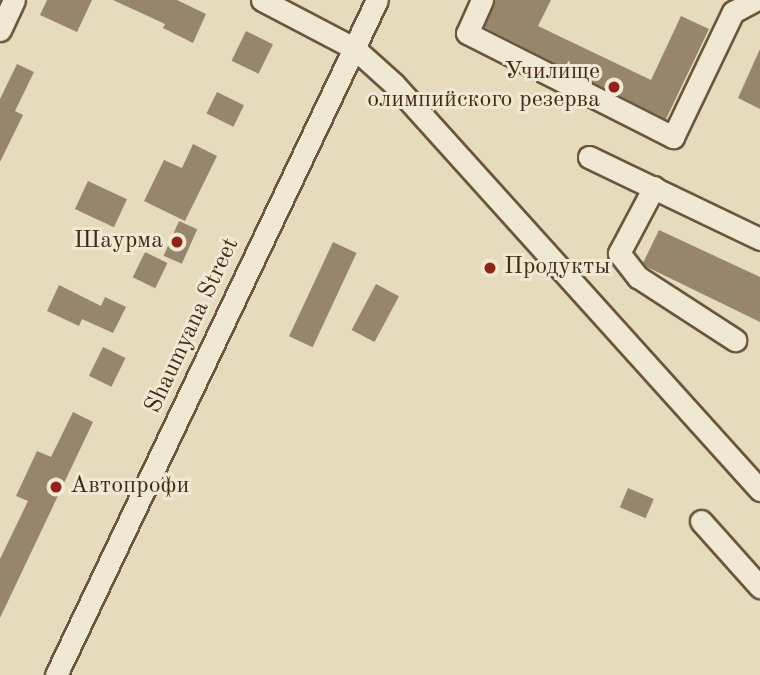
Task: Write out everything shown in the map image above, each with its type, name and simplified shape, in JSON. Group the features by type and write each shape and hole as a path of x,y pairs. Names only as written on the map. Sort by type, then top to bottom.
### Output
{"street":[{"path":"0,30 14,0"},
{"path":"262,0 354,48 394,84 760,490"},
{"name":"Shaumyana Street","path":"56,675 377,0"},
{"path":"482,0 467,33 673,137 733,12 756,0"},
{"path":"589,157 760,239"},
{"path":"654,187 619,253 638,277 735,341"},
{"path":"701,521 760,587"}],"building":[{"path":"47,0 92,0 77,32 40,15"},
{"path":"113,0 177,0 206,14 193,43 163,28 165,24"},
{"path":"495,0 551,0 538,26 651,80 681,16 709,29 666,119 484,27"},
{"path":"246,31 273,44 258,74 232,61"},
{"path":"760,49 760,109 738,98"},
{"path":"17,64 34,72 15,111 23,115 0,162 0,99"},
{"path":"217,92 244,105 233,127 206,114"},
{"path":"193,144 217,156 185,221 144,201 164,160 182,168"},
{"path":"88,181 127,199 114,227 75,209"},
{"path":"179,221 197,229 182,264 164,256"},
{"path":"659,230 760,277 760,322 647,267 643,263"},
{"path":"333,242 357,253 313,347 289,336"},
{"path":"145,252 167,263 155,288 133,277"},
{"path":"376,284 399,296 375,342 352,330"},
{"path":"59,285 101,306 105,297 126,307 113,333 82,319 79,326 47,311"},
{"path":"103,347 125,358 111,387 89,376"},
{"path":"73,412 93,422 0,618 0,559 28,501 16,496 37,451 51,457"},
{"path":"628,488 654,499 646,518 620,507"}],"place":[{"name":"Училище олимпийского резерва","path":"614,87"},
{"name":"Шаурма","path":"177,242"},
{"name":"Продукты","path":"490,268"},
{"name":"Автопрофи","path":"56,487"}]}
